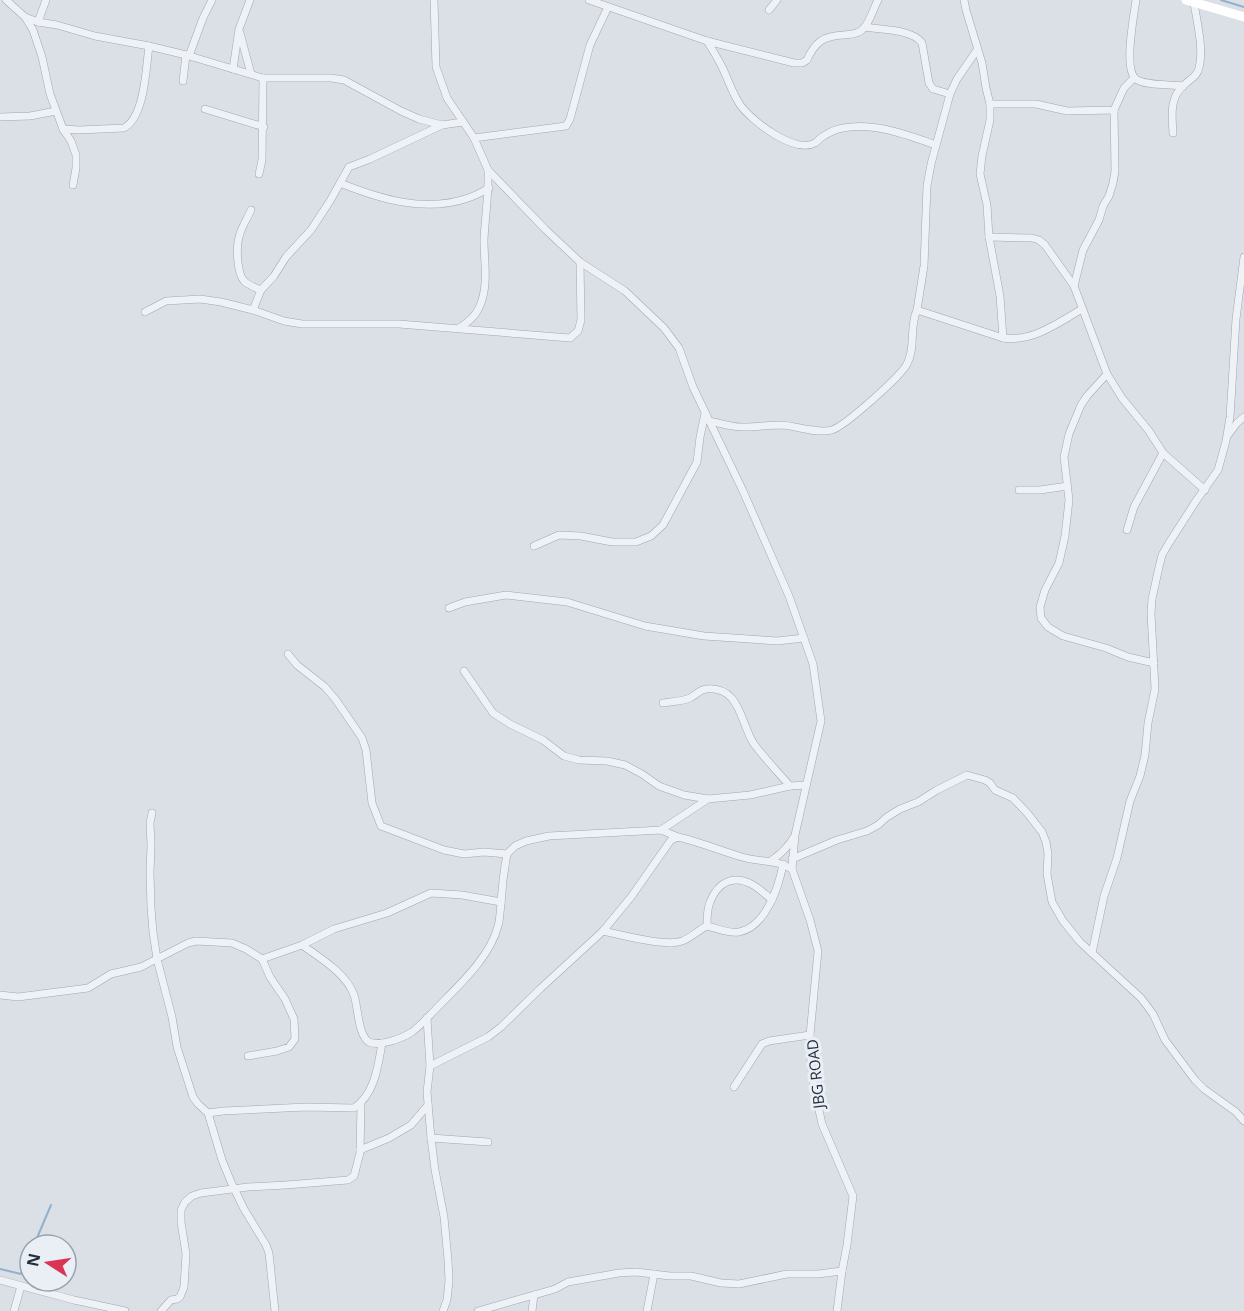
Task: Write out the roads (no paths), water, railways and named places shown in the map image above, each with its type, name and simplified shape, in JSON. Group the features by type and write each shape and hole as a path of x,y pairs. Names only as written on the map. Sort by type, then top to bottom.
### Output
{"main road":[{"path":"1190,2 1244,17"}],"street":[{"path":"6,0 25,17 33,30 50,94 76,155 73,185"},
{"path":"38,22 46,0"},
{"path":"183,81 188,55 212,0"},
{"path":"233,69 239,29 250,0"},
{"path":"589,0 707,41 794,63 807,60 811,50 823,39 833,35 854,34 865,27 878,0"},
{"path":"769,10 777,0"},
{"path":"964,0 982,63 990,104 990,120 982,156 981,174 987,205 988,237 1000,296 1003,338"},
{"path":"1136,0 1130,35 1131,73 1134,78 1144,83 1183,86"},
{"path":"436,1 436,67 447,98 474,138 488,170 489,188 484,242 486,280 482,301 473,319 459,328"},
{"path":"1173,133 1172,103 1183,86 1195,77 1199,70 1201,56 1190,2"},
{"path":"474,138 566,126 570,119 590,45 608,7"},
{"path":"25,17 95,36 188,55 263,78 344,80 419,120 442,125"},
{"path":"865,27 898,31 919,38 922,43 929,83 933,89 950,94"},
{"path":"239,29 251,74"},
{"path":"707,41 722,65 740,104 751,118 777,136 807,145 814,144 831,132 843,128 877,128 936,145"},
{"path":"63,129 129,126 140,108 149,46"},
{"path":"709,421 743,428 783,425 810,430 831,430 858,411 903,372 912,350 912,327 924,266 927,186 931,164 950,94 957,79 977,50"},
{"path":"259,174 264,127 263,78"},
{"path":"1074,286 1083,250 1099,220 1113,183 1115,171 1114,110 1124,88 1134,78"},
{"path":"990,104 1036,104 1067,111 1114,110"},
{"path":"205,109 264,127"},
{"path":"0,117 30,116 56,111"},
{"path":"252,310 261,290 274,276 286,257 311,230 349,166 378,156 442,125 463,122"},
{"name":"JBG ROAD","path":"488,170 546,231 580,262 625,291 664,328 680,348 693,387 779,575 813,664 821,722 795,835 792,869 818,951 810,1035 814,1092 822,1124 853,1196 837,1311"},
{"path":"340,183 372,195 408,204 434,205 463,200 489,188"},
{"path":"251,210 239,234 240,274 244,281 261,290"},
{"path":"988,237 1026,237 1039,240 1045,245 1074,286 1107,374 1122,398 1163,453 1204,490"},
{"path":"1092,953 1104,896 1118,858 1130,801 1140,776 1144,755 1155,689 1151,606 1162,555 1215,476 1221,464 1228,435 1234,341 1244,256"},
{"path":"145,312 166,301 200,299 221,302 302,324 399,324 570,338 578,331 581,320 580,262"},
{"path":"917,310 1003,338 1013,339 1035,334 1082,309"},
{"path":"1107,374 1087,396 1073,424 1064,458 1068,486 1068,513 1062,551 1059,563 1045,590 1040,607 1041,618 1048,627 1063,636 1154,663"},
{"path":"534,546 559,536 581,536 612,542 636,542 651,536 663,525 697,462 705,413"},
{"path":"1230,417 1244,417"},
{"path":"1228,435 1244,417"},
{"path":"1127,530 1134,507 1163,453"},
{"path":"1019,490 1068,486"},
{"path":"449,608 465,602 506,595 567,602 645,626 704,636 777,641 804,638"},
{"path":"288,654 297,665 331,693 362,738 366,750 372,803 381,826 444,850 464,854 484,852 507,854"},
{"path":"464,671 493,713 543,740 564,756 579,760 607,760 625,765 659,786 684,795 708,799 750,795 790,786 806,785"},
{"path":"663,703 689,699 698,691 706,689 720,691 730,697 738,705 753,742 790,786"},
{"path":"792,859 837,840 867,831 900,809 918,802 967,775 990,783 995,790 1013,798 1042,832 1046,842 1047,874 1052,902 1063,921 1080,942 1127,984 1146,1005 1165,1040 1195,1080 1244,1121"},
{"path":"661,830 708,799"},
{"path":"152,813 151,908 158,959 177,1047 193,1097 208,1113 234,1190 266,1245 275,1311"},
{"path":"302,945 337,971 351,988 364,1038 378,1044 411,1032 474,969 490,946 498,926 507,854 515,846 526,841 549,836 661,830 745,858 772,860 792,869"},
{"path":"772,860 781,854 795,835"},
{"path":"430,1066 488,1037 501,1027 603,931 631,897 666,844 678,837"},
{"path":"603,931 667,942 680,942 707,926 738,932 760,919 772,900 783,864"},
{"path":"707,926 710,903 724,882 741,881 753,885 772,900"},
{"path":"262,959 302,945 334,929 387,913 431,893 501,902"},
{"path":"0,995 18,998 88,988 111,974 141,967 188,943 196,941 232,943 262,959 294,1019 295,1039 289,1047 248,1056"},
{"path":"427,1018 430,1066 428,1105 448,1260 449,1281 443,1311"},
{"path":"734,1087 762,1044 810,1035"},
{"path":"208,1113 306,1107 354,1108 367,1097 374,1081 382,1043"},
{"path":"161,1311 171,1300 180,1297 184,1287 186,1254 181,1222 185,1202 201,1193 248,1187 348,1180 354,1176 360,1150 361,1104"},
{"path":"360,1150 389,1138 411,1125 428,1105"},
{"path":"431,1138 488,1142"},
{"path":"478,1311 534,1295 568,1282 604,1275 636,1272 691,1276 721,1283 739,1284 788,1274 818,1275 842,1271"},
{"path":"647,1311 654,1274"},
{"path":"0,1280 18,1285"},
{"path":"14,1311 19,1293"},
{"path":"50,1293 125,1311"},
{"path":"532,1311 534,1295"}],"waterway":[{"path":"1221,0 1244,7"},
{"path":"39,1233 51,1205"},
{"path":"0,1269 18,1273"}]}
